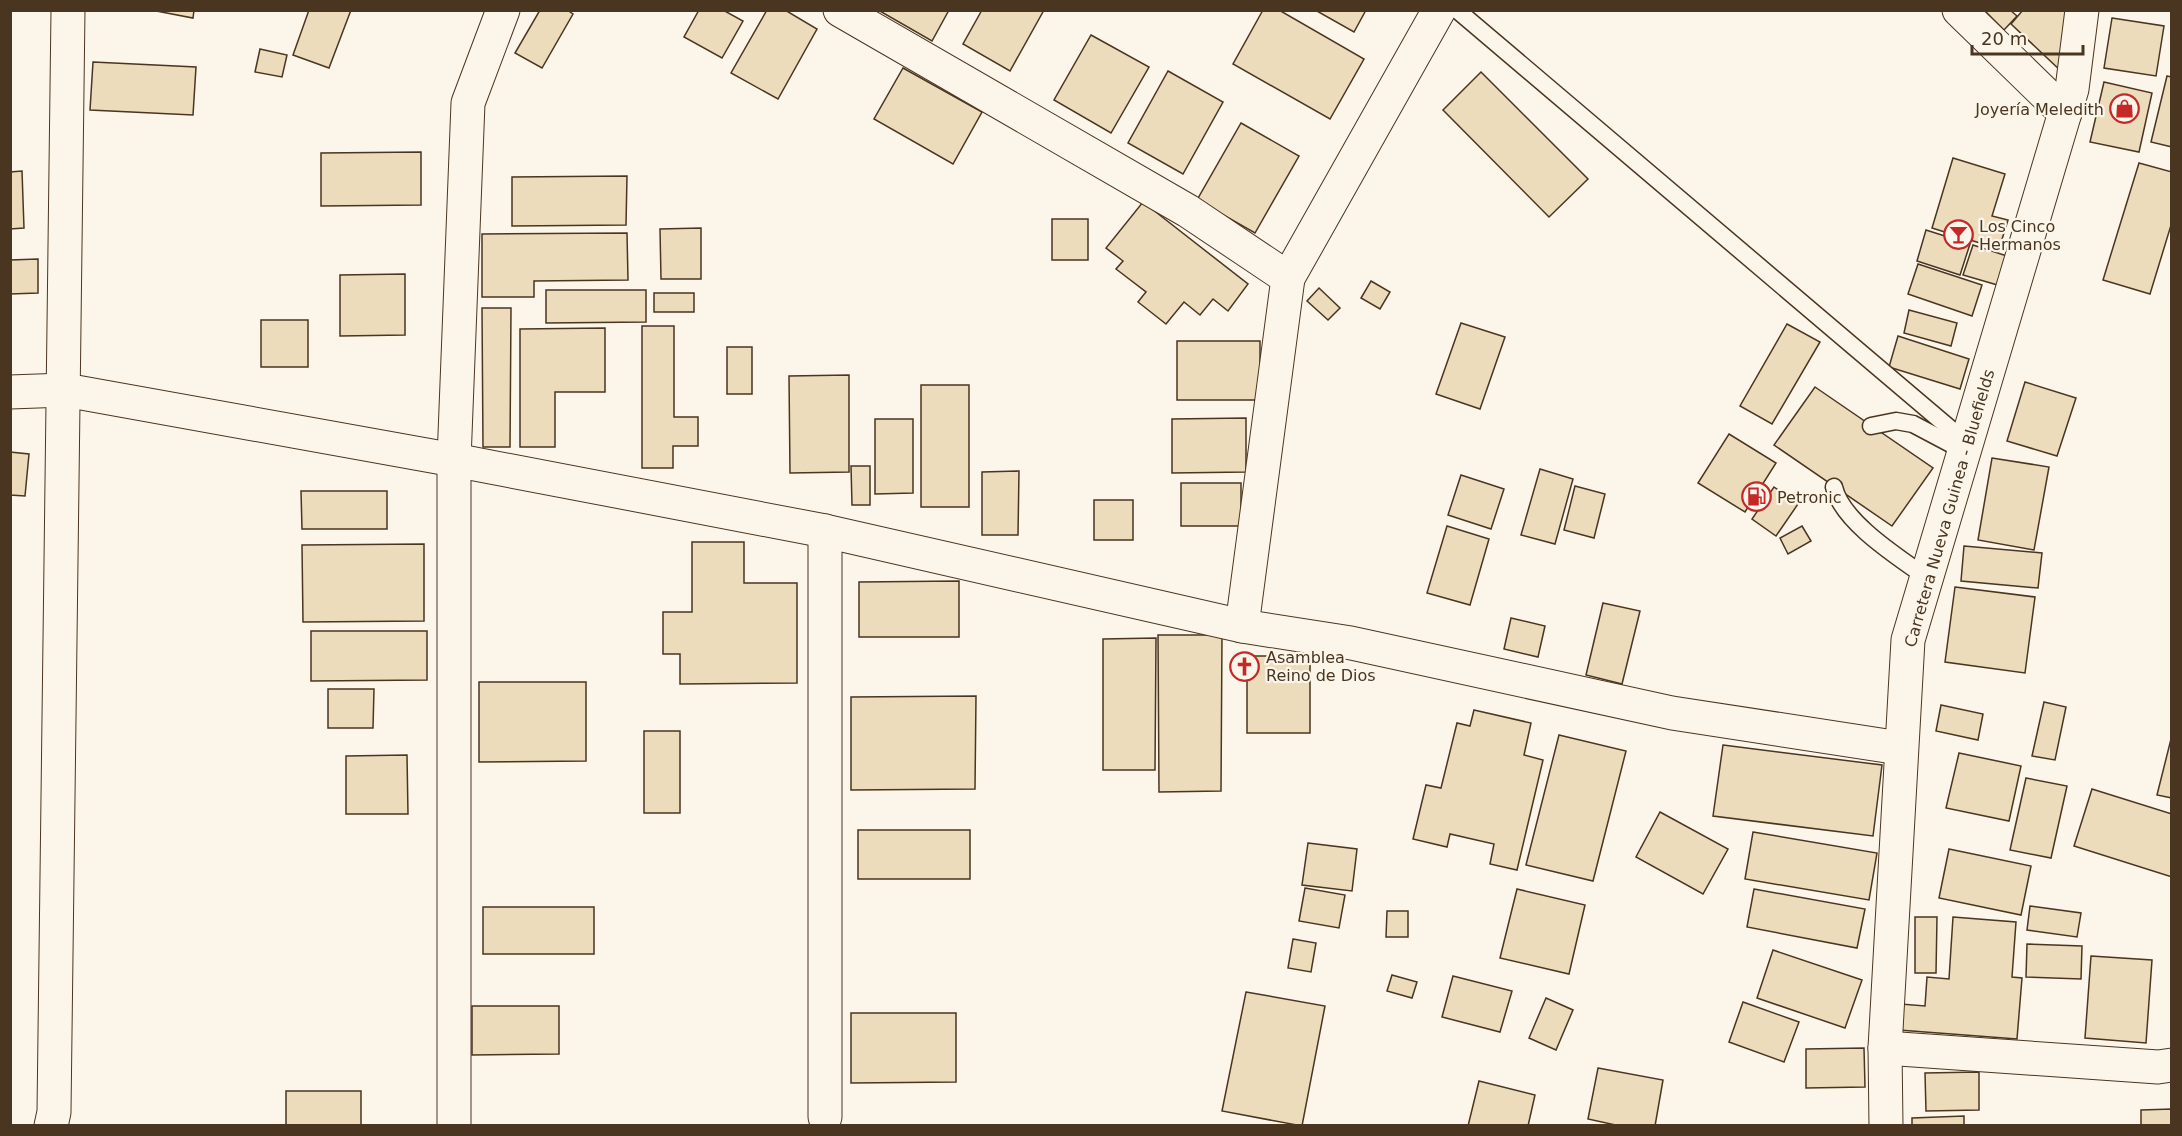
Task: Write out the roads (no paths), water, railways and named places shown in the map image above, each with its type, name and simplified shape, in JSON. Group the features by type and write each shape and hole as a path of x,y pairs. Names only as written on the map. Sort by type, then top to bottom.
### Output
{"main road":[{"path":"51,1125 54,1112 65,390 68,10"},
{"path":"454,1125 454,460 468,102 503,10"},
{"path":"840,10 1188,211 1288,278"},
{"path":"1242,626 1288,278 1439,10"},
{"path":"1959,10 2065,113"},
{"name":"Carretera Nueva Guinea - Bluefields","path":"1886,1125 1885,1048 1900,748 1908,640 2072,89 2082,10"},
{"path":"10,382 454,460 825,531 1242,626 1351,643 1672,713 1900,748"},
{"path":"10,392 65,390"},
{"path":"825,531 825,1117"},
{"path":"1885,1048 2158,1067 2172,1065"}],"lane":[{"path":"1457,10 1965,446"},
{"path":"1871,426 1896,421 1913,424 1965,446"},
{"path":"1834,487 1837,497 1869,536 1926,577"}],"place":[{"name":"Joyería Meledith","path":"2125,109"},
{"name":"Los Cinco Hermanos","path":"1958,235"},
{"name":"Petronic","path":"1756,497"},
{"name":"Asamblea Reino de Dios","path":"1245,666"}]}
